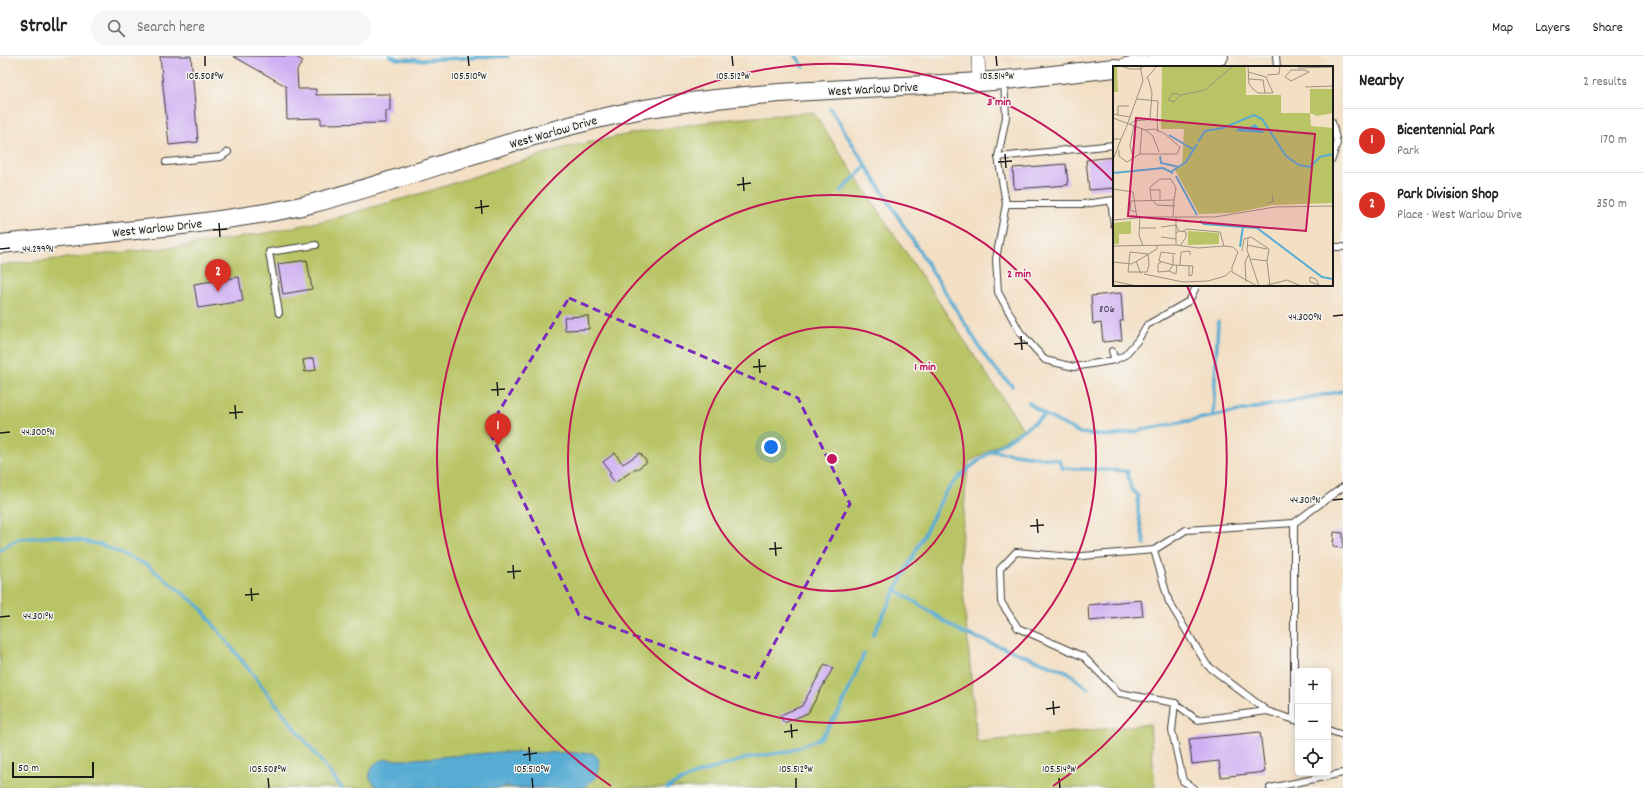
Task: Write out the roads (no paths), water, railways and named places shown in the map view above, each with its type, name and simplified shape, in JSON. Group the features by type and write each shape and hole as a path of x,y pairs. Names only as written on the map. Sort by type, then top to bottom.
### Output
{"street":[{"path":"978,56 979,82"},
{"path":"1134,66 1219,56"},
{"name":"West Warlow Drive","path":"0,244 253,216 303,205 367,188 588,120 687,102 738,96 979,82 1113,68"}],"lane":[{"path":"1276,56 1277,66"},
{"path":"1004,80 1006,117 998,157 1006,204 996,259 998,292 1020,332 1045,360 1074,367 1114,360 1125,355 1138,340 1147,325 1189,301 1196,286"},
{"path":"1333,126 1337,143 1333,156"},
{"path":"998,157 1113,145"},
{"path":"166,162 221,157 228,152"},
{"path":"1006,204 1083,204 1113,201"},
{"path":"279,313 269,252 316,245"},
{"path":"1333,246 1343,247"},
{"path":"1112,351 1114,360"},
{"path":"1267,711 1197,720 1175,704 1119,693 1084,657 1018,628 1001,602 1000,569 1016,552 1071,557 1154,550 1186,530 1294,523 1342,491"},
{"path":"1294,523 1296,704"},
{"path":"1154,550 1169,602 1207,665 1267,711 1295,720"},
{"path":"1175,704 1172,731 1183,781 1182,788"},
{"path":"1331,731 1343,734"},
{"path":"1270,788 1343,773"},
{"path":"1183,781 1194,788"}],"water":[{"path":"499,752 593,753 598,758 600,767 595,779 582,788 515,788 506,786 500,788 377,788 369,777 374,765 385,759 403,760"}],"waterway":[{"path":"390,56 398,59 420,60 508,56"},
{"path":"796,56 804,67"},
{"path":"830,108 989,362 1012,386"},
{"path":"840,192 866,166"},
{"path":"1213,417 1218,322"},
{"path":"1029,403 1045,415 1080,433 1111,436 1343,391"},
{"path":"873,635 945,493 967,470 1045,415"},
{"path":"991,451 1059,460 1062,468 1127,471 1131,489 1138,495 1138,513 1145,545"},
{"path":"0,550 18,539 57,536 102,545 147,565 199,606 342,788"},
{"path":"895,589 961,632 1068,672 1088,689"},
{"path":"667,788 693,775 751,757 787,752 821,738 841,708 864,654"}],"place":[{"name":"Park Division Shop","path":"218,292"},
{"name":"Bicentennial Park","path":"498,446"}]}
